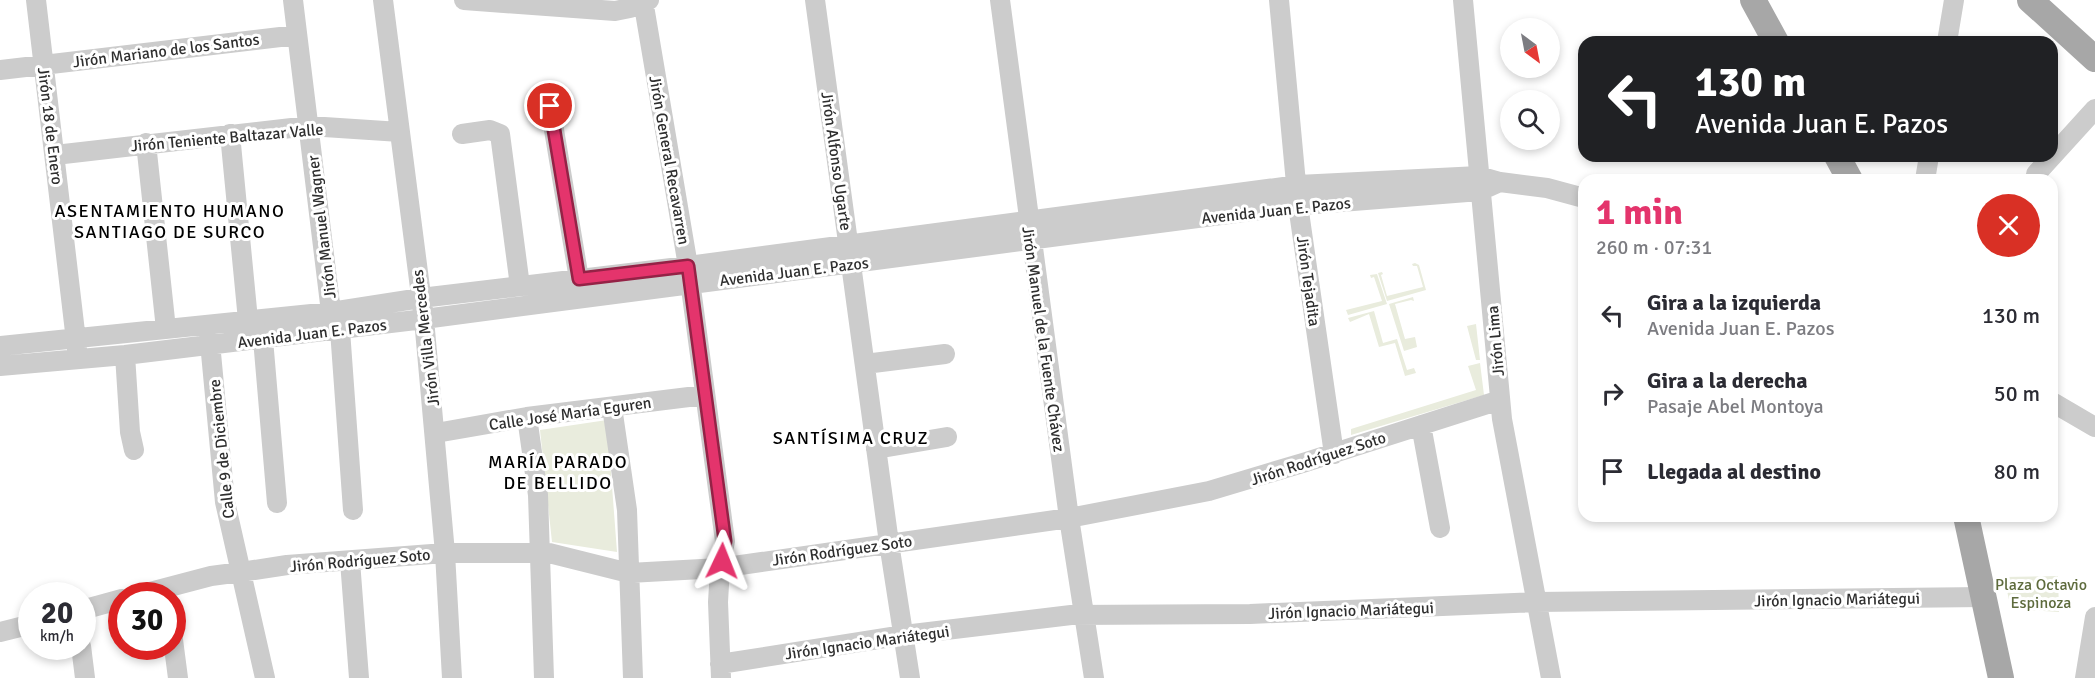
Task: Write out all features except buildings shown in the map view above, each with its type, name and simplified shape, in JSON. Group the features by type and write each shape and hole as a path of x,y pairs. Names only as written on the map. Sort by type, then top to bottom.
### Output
{"main road":[{"path":"1753,0 1773,36"},
{"path":"2030,0 2095,59"},
{"path":"1967,522 2001,678"}],"street":[{"name":"Jirón 18 de Enero","path":"36,0 78,359"},
{"name":"Jirón Manuel Wagner","path":"293,0 331,312"},
{"name":"Jirón Villa Mercedes","path":"383,0 424,319 436,433 446,553 452,678"},
{"path":"464,0 615,11 645,1"},
{"name":"Jirón Alfonso Ugarte","path":"815,0 876,449 910,678"},
{"name":"Jirón Manuel de la Fuente Chávez","path":"1000,0 1068,518 1094,678"},
{"name":"Jirón Tejadita","path":"1279,0 1298,185 1298,206 1334,453"},
{"name":"Jirón Lima","path":"1463,0 1500,400 1551,678"},
{"path":"1948,36 1954,0"},
{"name":"Jirón General Recavarren","path":"645,1 690,275 725,541 720,568 718,602 721,671"},
{"name":"Jirón Mariano de los Santos","path":"0,70 297,35"},
{"path":"550,106 579,279"},
{"path":"2058,150 2095,109"},
{"name":"Jirón Teniente Baltazar Valle","path":"55,155 309,126 400,132"},
{"path":"462,134 490,130 500,134 520,286"},
{"path":"230,134 248,320"},
{"path":"146,143 166,329"},
{"path":"2036,174 2047,162"},
{"path":"1480,183 1500,182 1547,188 1578,196"},
{"name":"Avenida Juan E. Pazos","path":"0,346 331,312 421,298 579,279 690,275 851,264 1030,230 1298,185 1480,183"},
{"name":"Avenida Juan E. Pazos","path":"0,366 125,355 424,319 690,275 848,243 1030,230 1298,206 1480,183"},
{"name":"Calle 9 de Diciembre","path":"208,324 225,502 265,678"},
{"path":"340,330 353,510"},
{"path":"263,339 277,503"},
{"path":"865,364 945,354"},
{"path":"125,355 130,432 134,450"},
{"name":"Calle José María Eguren","path":"436,433 527,417 705,395"},
{"name":"Jirón Rodríguez Soto","path":"186,586 241,572 287,566 446,553 539,553 629,573 720,568 1068,518 1209,491 1500,400"},
{"path":"2058,405 2095,427"},
{"path":"612,407 627,510 633,678"},
{"path":"527,417 538,495 544,678"},
{"path":"1421,425 1440,528"},
{"path":"876,449 947,437"},
{"path":"350,561 359,678"},
{"name":"Jirón Ignacio Mariátegui","path":"721,671 904,635 1071,615 1250,614 1536,602 1984,597"},
{"path":"2085,678 2095,616"},
{"path":"0,632 18,628"},
{"path":"83,660 85,678"},
{"path":"176,660 178,678"}],"green space":[{"path":"1412,264 1419,265 1426,290 1387,301 1378,273 1383,274 1381,275 1387,296 1423,287 1417,266"},
{"path":"1377,274 1387,304 1348,315 1346,310 1382,301 1374,277 1371,278 1370,275"},
{"path":"1413,297 1414,301 1395,304 1405,339 1415,337 1417,347 1404,351 1389,304"},
{"path":"1374,311 1383,343 1397,339 1407,370 1414,368 1416,373 1405,376 1395,343 1379,347 1369,314 1350,322 1348,318"},
{"path":"1476,324 1480,360 1476,360 1467,326"},
{"path":"1480,363 1484,395 1351,435 1351,429 1476,390 1468,366"},
{"path":"607,420 617,552 552,542 540,430"},
{"name":"Plaza Octavio Espinoza","path":"2058,576 2059,612 2011,609 2004,577"}],"district":[{"name":"ASENTAMIENTO HUMANO SANTIAGO DE SURCO","path":"170,221"},
{"name":"SANTÍSIMA CRUZ","path":"851,438"},
{"name":"MARÍA PARADO DE BELLIDO","path":"558,472"}],"route":[{"path":"550,106 579,279 688,266 725,541 722,561"}]}
